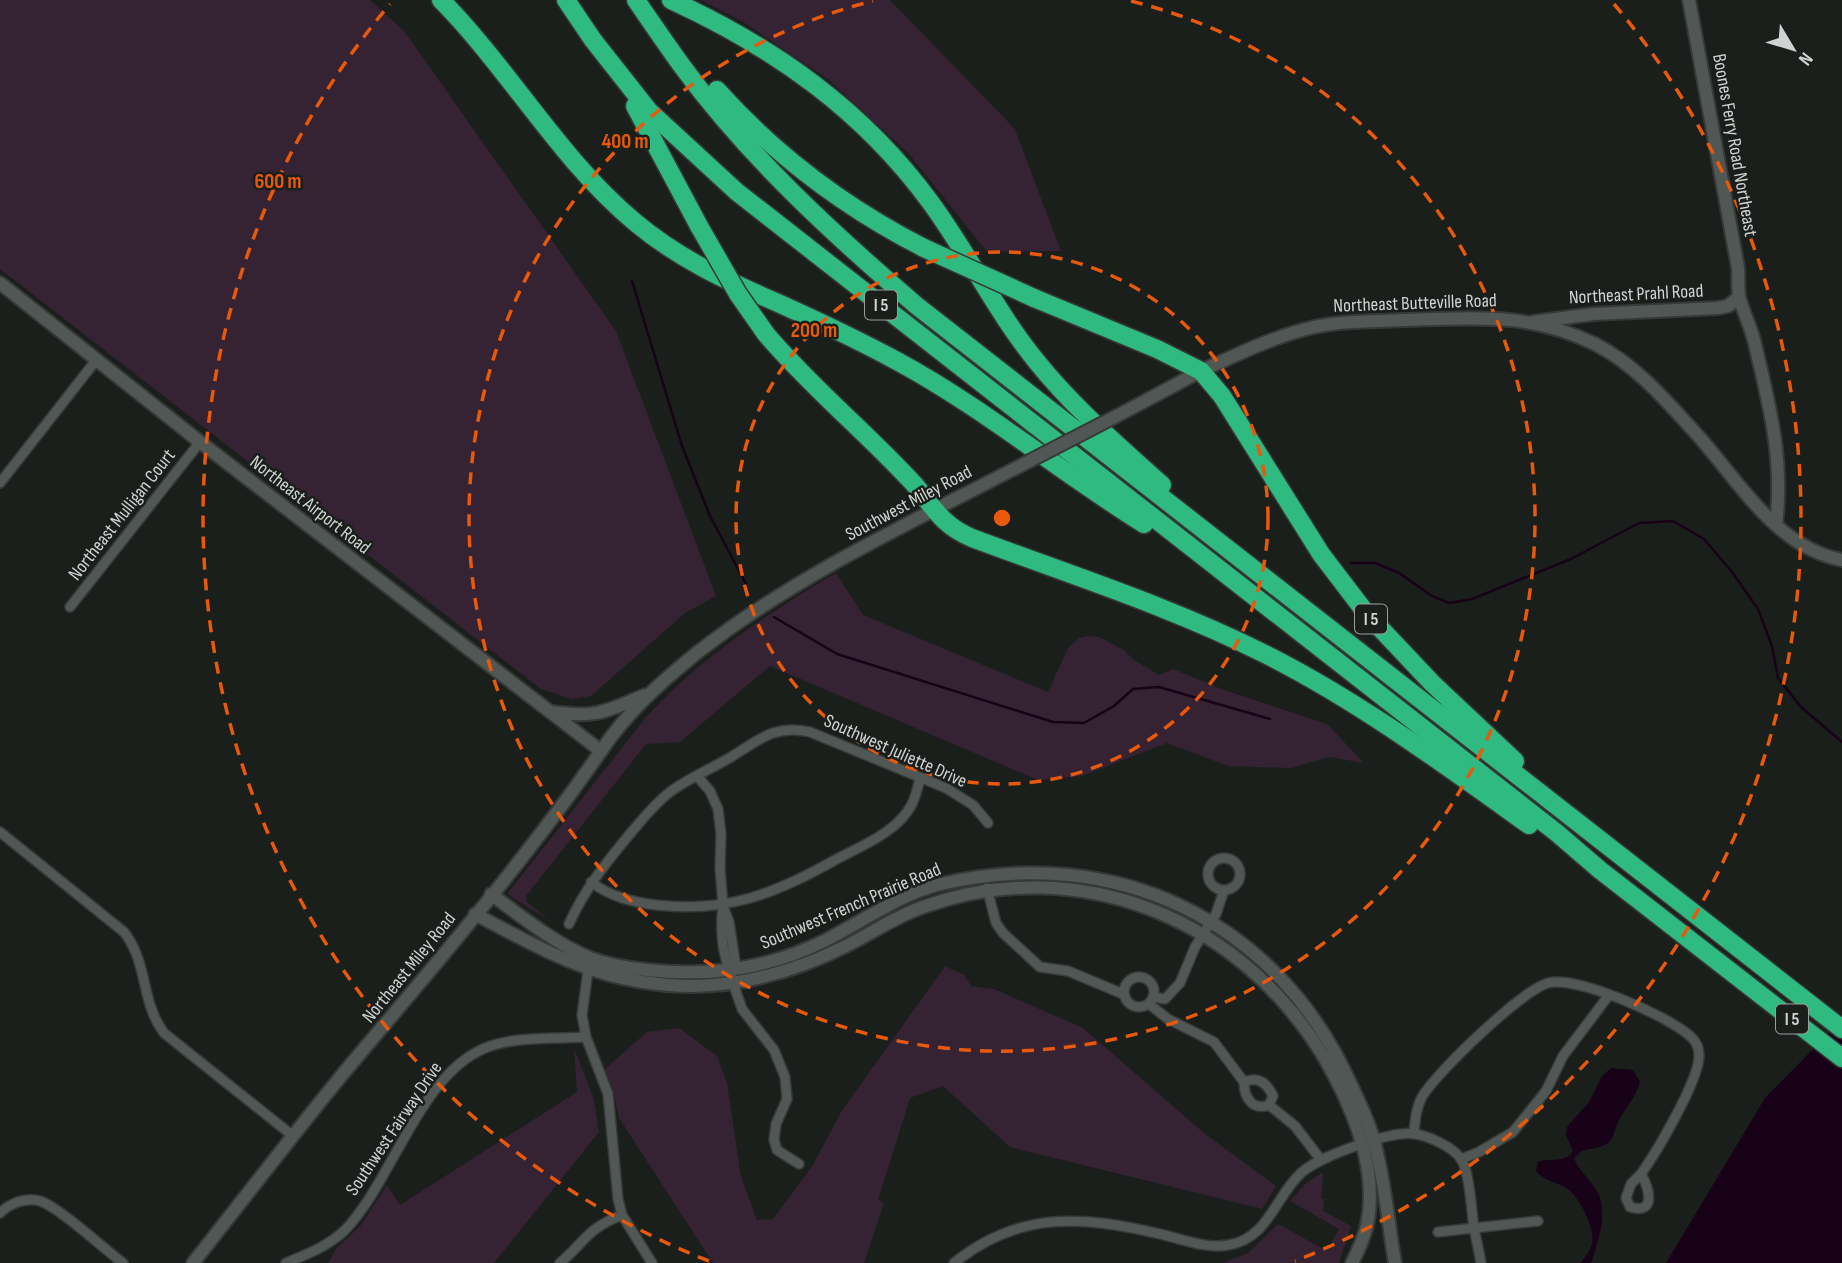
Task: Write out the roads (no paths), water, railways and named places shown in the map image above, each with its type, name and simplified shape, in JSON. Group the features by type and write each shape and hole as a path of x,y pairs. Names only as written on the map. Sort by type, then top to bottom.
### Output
{"highway":[{"name":"I 5","path":"442,0 584,174 652,236 702,268 865,345 931,380 1137,520 1229,577"},
{"name":"I 5","path":"566,0 649,111 737,192 1842,1058"},
{"name":"I 5","path":"636,0 691,77 762,160 867,263 951,334 1842,1028"},
{"name":"I 5","path":"671,0 740,34 782,59 862,125 930,202 1038,363 1089,418 1167,490 1216,540"},
{"name":"I 5","path":"664,40 691,61 749,124 797,167 860,212 924,248 1034,298 1157,349 1201,371 1222,396 1321,554 1366,613 1432,683 1586,829"},
{"name":"I 5","path":"613,66 699,226 738,294 766,334 812,385 914,484 949,526 972,538 1174,613 1304,674 1419,748 1550,840 1600,870"}],"street":[{"name":"Boones Ferry Road Northeast","path":"1689,0 1738,268 1739,297 1749,324 1775,429 1779,506 1776,525"},
{"name":"Northeast Airport Road","path":"0,283 200,442 601,751"},
{"name":"Northeast Prahl Road","path":"1532,322 1593,314 1718,308 1728,306 1739,297"},
{"name":"Northeast Butteville Road","path":"1201,371 1268,341 1330,324 1497,317 1532,322 1596,345 1638,373 1669,404 1776,525 1808,550 1842,560"},
{"path":"0,483 97,359"},
{"name":"Southwest Miley Road","path":"649,694 706,646 764,604 831,564 1201,371"},
{"name":"Northeast Mulligan Court","path":"70,607 200,442"},
{"path":"549,712 581,715 606,712 649,694"},
{"name":"Northeast Miley Road","path":"194,1263 293,1136 413,993 558,810 618,727 649,694"},
{"name":"Southwest Juliette Drive","path":"569,924 591,882 652,808 668,793 735,755 760,737 775,731 792,729 810,732 920,778 964,798 981,812 988,823"},
{"path":"697,776 710,791 718,810 723,906 721,921 726,962 747,1018 768,1040 779,1059 785,1077 787,1099 776,1124 774,1140 777,1150 799,1164"},
{"path":"591,882 613,896 669,906 723,906 779,890 883,833 902,819 910,807 920,778"},
{"path":"0,832 124,932 136,949 150,1010 164,1033 293,1136"},
{"name":"Southwest French Prairie Road","path":"732,977 794,954 895,903 936,886 985,876 1039,872 1104,879 1152,893 1208,929 1251,950 1303,1003 1341,1062 1368,1142 1395,1263"},
{"path":"985,876 996,923 1003,933 1040,967 1068,971 1123,994 1130,1005 1137,1008 1151,1001 1165,999 1176,989 1195,947 1208,929 1224,890"},
{"name":"Southwest French Prairie Road","path":"475,914 550,954 589,963 628,980 655,984 779,974 811,963 924,906 957,896 988,891 1028,888 1072,890 1112,898 1208,929"},
{"name":"Southwest French Prairie Road","path":"491,894 589,963"},
{"path":"589,963 582,1006 586,1037 608,1094 613,1129 614,1172 622,1216 652,1263"},
{"path":"1123,994 1125,985 1130,980 1142,977 1153,985 1151,1001"},
{"path":"1413,1133 1417,1111 1427,1091 1485,1030 1532,991 1547,983 1564,981 1609,995 1661,1018 1689,1035 1696,1043 1699,1052 1697,1069 1664,1139 1641,1174"},
{"path":"1461,1159 1513,1132 1546,1091 1563,1056 1609,995"},
{"path":"1151,1001 1168,1019 1214,1042 1244,1082 1247,1099 1255,1106 1269,1105"},
{"name":"Southwest Fairway Drive","path":"286,1263 317,1250 349,1226 439,1084 460,1062 487,1047 503,1043 586,1037"},
{"path":"1244,1082 1251,1079 1260,1080 1269,1086 1273,1096 1269,1105"},
{"path":"1269,1105 1295,1126 1321,1160"},
{"path":"954,1263 989,1240 1011,1230 1059,1220 1105,1223 1202,1244 1231,1245 1260,1230 1290,1185 1306,1169 1321,1160 1368,1142 1413,1133 1440,1143 1461,1159 1481,1263"},
{"name":"Southwest French Prairie Road","path":"1352,1263 1365,1233 1370,1205 1368,1142"},
{"path":"0,1213 20,1201 39,1201 58,1212 123,1263"},
{"path":"560,1263 596,1227 622,1216"},
{"path":"1438,1232 1538,1221"}],"waterway":[{"path":"632,281 682,446 710,516 746,584"},
{"path":"1351,563 1375,563 1399,573 1432,596 1449,603 1472,599 1571,559 1639,523 1673,521 1704,539 1732,572 1758,609 1772,646 1778,678 1801,707 1842,742"},
{"path":"774,617 837,654 1053,722 1084,723 1114,706 1133,689 1159,687 1270,719"}]}
